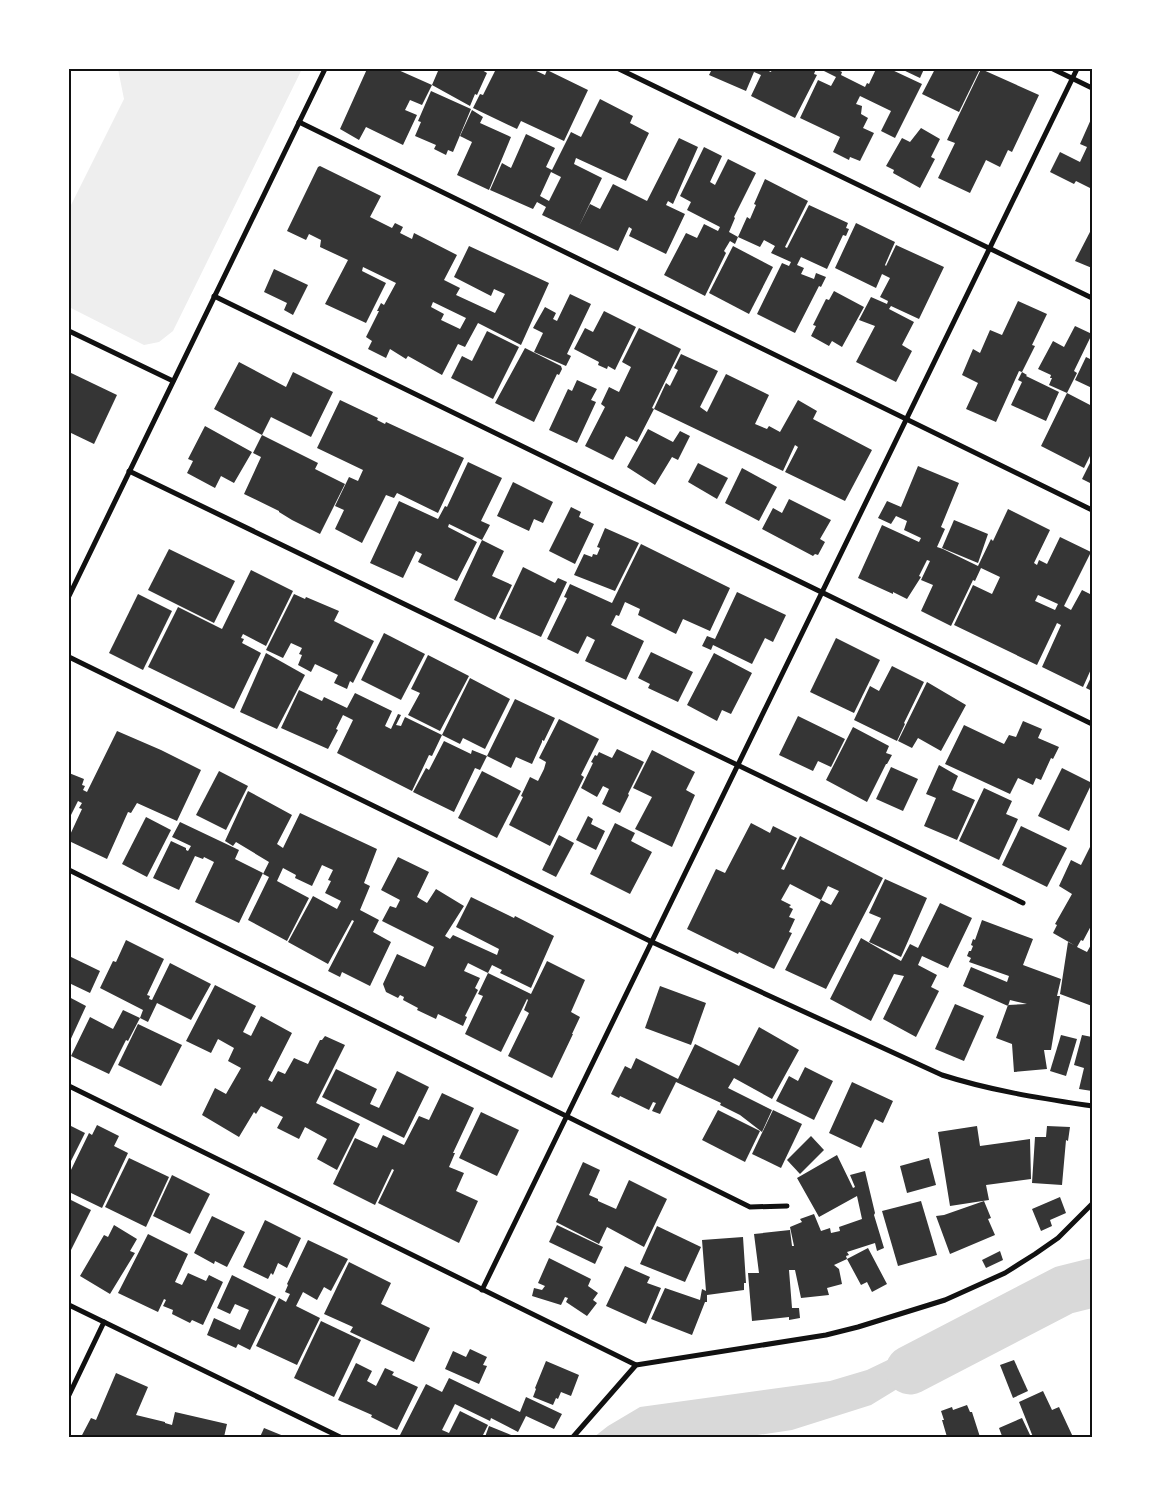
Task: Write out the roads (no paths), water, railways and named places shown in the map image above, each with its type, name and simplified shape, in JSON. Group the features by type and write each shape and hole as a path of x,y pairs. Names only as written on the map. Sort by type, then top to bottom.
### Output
{"street":[{"path":"69,596 325,69"},
{"path":"619,69 1092,298"},
{"path":"1053,69 1092,88"},
{"path":"482,1290 1077,69"},
{"path":"299,122 1092,510"},
{"path":"214,296 1092,724"},
{"path":"69,330 173,382"},
{"path":"129,471 1023,903"},
{"path":"69,657 652,942 942,1075 976,1086 1008,1093 1092,1106"},
{"path":"69,870 750,1207 787,1206"},
{"path":"69,1086 636,1365 826,1335 858,1328 945,1300 1005,1274 1058,1238 1092,1204"},
{"path":"69,1305 340,1437"},
{"path":"69,1395 104,1322"},
{"path":"573,1437 636,1365"}],"waterway":[{"path":"910,1370 1064,1290 1092,1283"}]}
